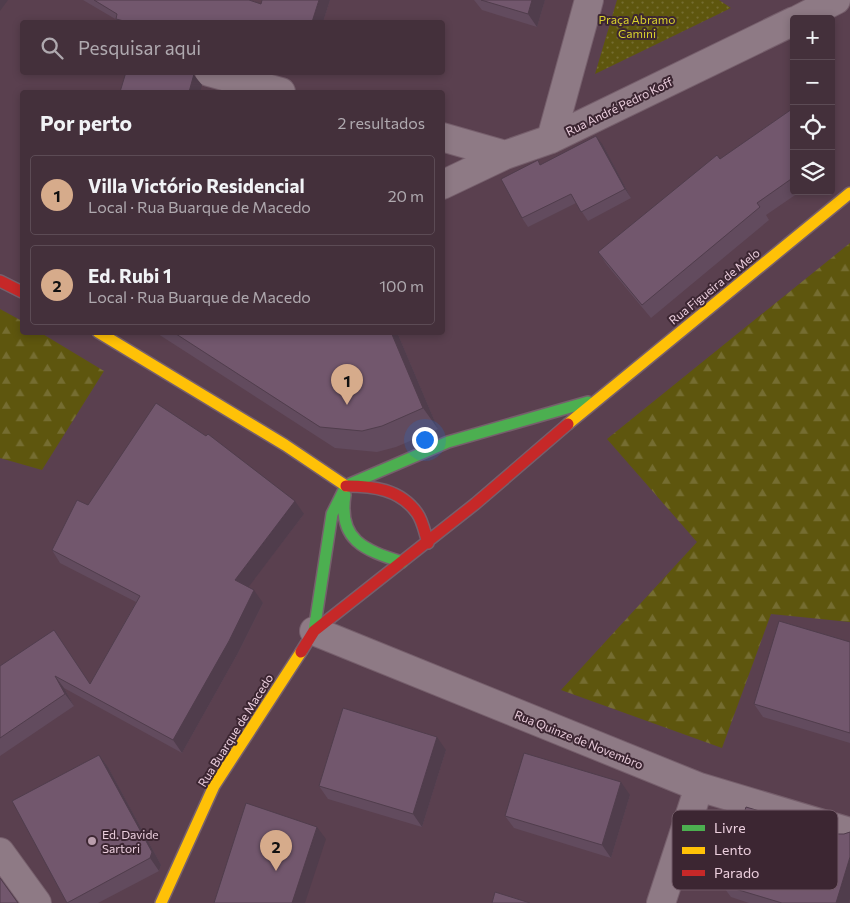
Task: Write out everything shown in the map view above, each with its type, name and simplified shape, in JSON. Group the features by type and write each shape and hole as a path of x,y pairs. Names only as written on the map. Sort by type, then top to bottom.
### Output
{"main road":[{"name":"Rua Figueira de Melo","path":"428,543 596,400 850,193"},
{"path":"0,281 20,291"},
{"path":"103,335 285,445 346,486 367,486 385,490 402,497 418,514 428,543"},
{"name":"Rua Figueira de Melo","path":"346,486 448,442 596,400"},
{"path":"346,486 343,515 346,529 357,541 376,554 402,562"},
{"name":"Rua Buarque de Macedo","path":"314,631 332,514 346,486"},
{"name":"Rua Buarque de Macedo","path":"161,903 214,786 314,631 428,543"}],"street":[{"path":"551,138 589,0"},
{"path":"807,15 836,0"},
{"name":"Rua André Pedro Koff","path":"445,184 505,155 551,138 790,23"},
{"path":"220,75 274,90"},
{"path":"445,138 505,155"},
{"name":"Rua Quinze de Novembro","path":"314,631 699,787 776,810"},
{"path":"691,810 699,787"},
{"name":"Rua Quinze de Novembro","path":"838,828 850,832"},
{"path":"0,852 36,903"},
{"path":"661,903 672,869"}],"green space":[{"name":"Praça Abramo Camini","path":"617,0 719,0 731,8 595,74"},
{"path":"850,243 850,622 771,614 722,748 561,690 697,542 607,439"},
{"path":"0,309 20,320 20,335 44,335 104,371 42,470 0,458"}],"building":[{"path":"94,0 249,0 261,4 262,0 319,0 313,20 120,20 116,19 117,14"},
{"path":"481,0 532,0 528,14"},
{"path":"125,75 194,75 190,90 121,90"},
{"path":"790,110 790,180 757,203 760,207 642,305 598,252 717,155 720,159"},
{"path":"596,136 625,189 581,212 571,194 522,218 501,179 538,160 540,165"},
{"path":"178,335 392,335 423,408 382,426 362,431 320,427"},
{"path":"156,403 206,436 208,434 295,501 235,580 254,590 229,641 173,740 55,676 65,694 0,738 0,666 54,630 90,684 140,596 52,550 77,500 88,505"},
{"path":"779,621 850,642 850,733 754,704"},
{"path":"343,708 437,737 413,814 319,786"},
{"path":"524,753 621,782 602,845 505,816"},
{"name":"Ed. Davide Sartori","path":"99,755 152,852 150,858 67,903 12,801"},
{"path":"246,803 317,827 292,903 214,903"},
{"path":"746,807 756,810 745,810"},
{"path":"850,832 850,857 836,903 782,903 739,890 838,890 838,834"},
{"path":"0,878 18,903 0,903"},
{"path":"495,892 530,903 492,903"}],"traffic: fast":[{"path":"350,484 448,442 588,402"},
{"path":"314,631 332,514 346,486"},
{"path":"345,495 344,510 350,533 365,547 402,562"}],"traffic: slow":[{"path":"568,424 850,193"},
{"path":"103,335 285,445 346,486"},
{"path":"161,903 214,786 301,652"}],"traffic: jam":[{"path":"0,281 20,291"},
{"path":"301,652 314,631 475,504 568,424"},
{"path":"346,486 376,488 403,499 419,516 428,543"}],"place":[{"name":"Villa Victório Residencial","path":"347,405"},
{"name":"Ed. Davide Sartori","path":"92,841"},
{"name":"Ed. Rubi 1","path":"276,871"}]}
